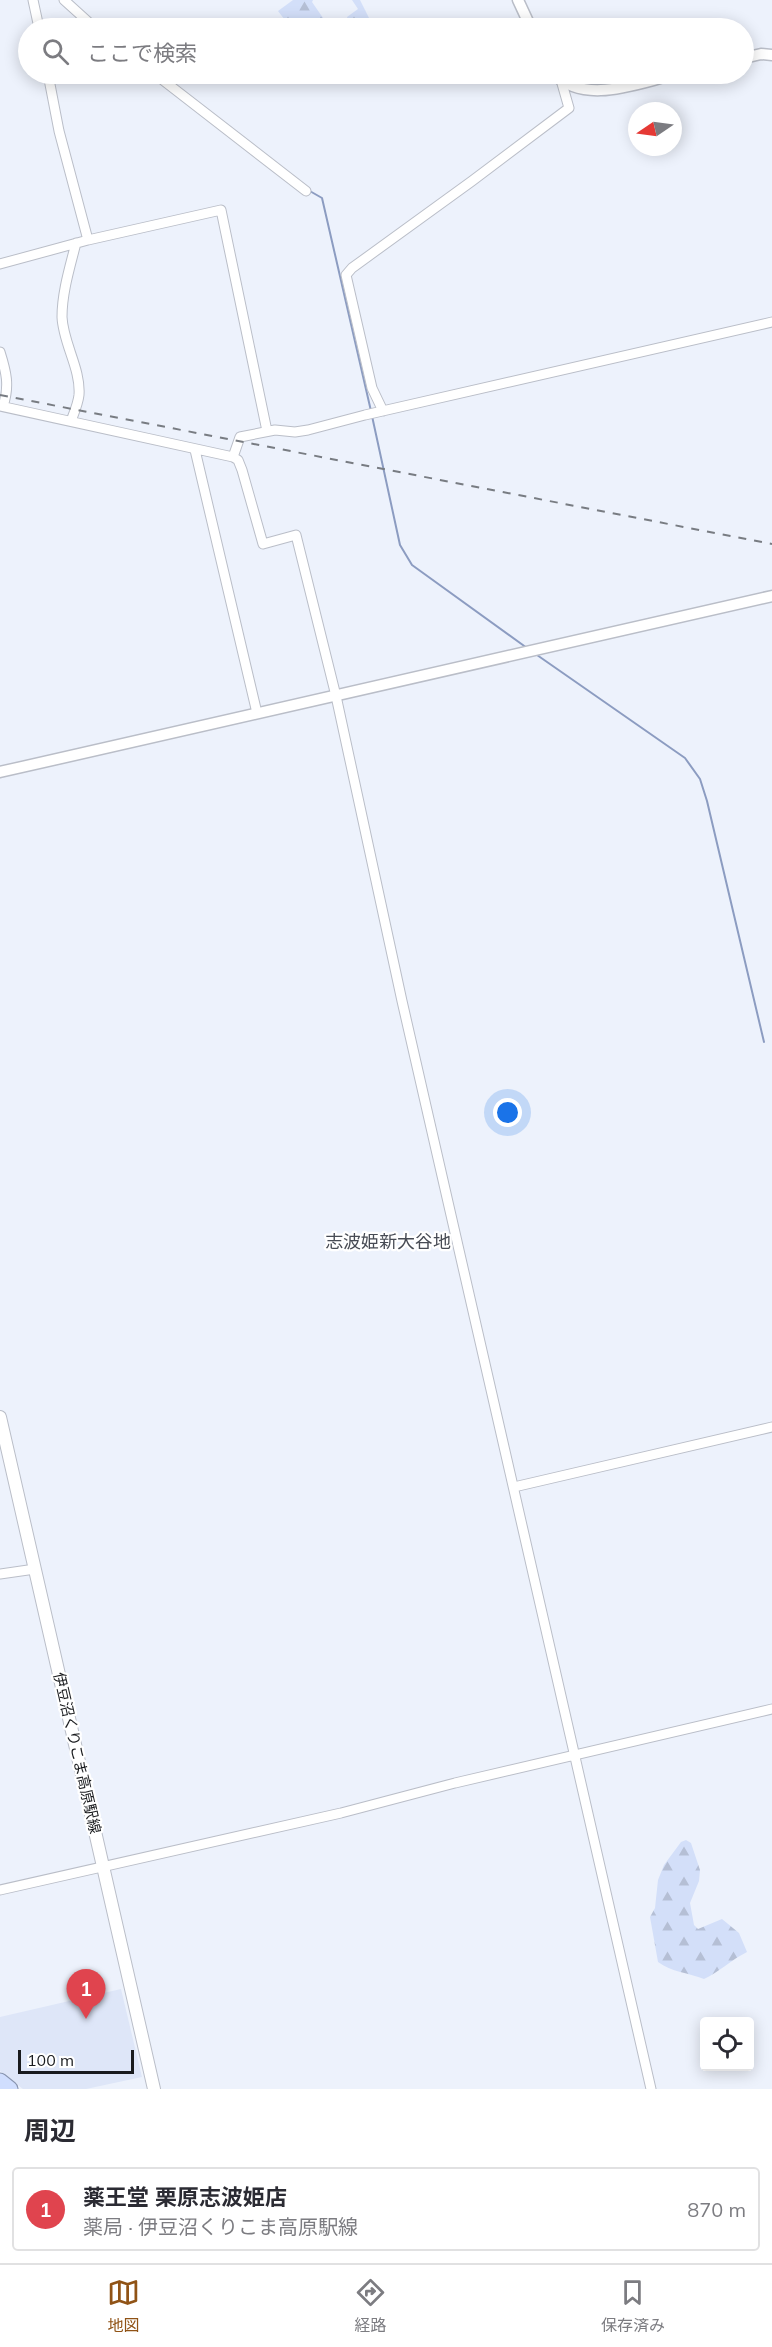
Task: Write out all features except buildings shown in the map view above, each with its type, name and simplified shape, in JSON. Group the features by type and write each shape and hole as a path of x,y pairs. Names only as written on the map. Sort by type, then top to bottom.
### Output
{"highway":[{"path":"0,2081 10,2089"}],"main road":[{"name":"伊豆沼くりこま高原駅線","path":"0,1417 154,2089"}],"street":[{"path":"33,0 37,18"},
{"path":"64,0 84,18"},
{"path":"518,0 526,18"},
{"path":"754,56 772,55"},
{"path":"50,84 59,131 88,240"},
{"path":"167,84 306,191"},
{"path":"380,412 372,388 345,275 569,108 560,84"},
{"path":"571,84 583,90 598,92 633,84"},
{"path":"0,264 88,240 221,210 267,431"},
{"path":"71,422 78,405 80,392 64,333 62,316 65,289 76,243"},
{"path":"233,457 240,437 267,431 308,430 772,322"},
{"path":"0,352 7,375 8,394 2,406 233,457 238,460 242,470 263,544 296,535 336,696 402,1001 651,2089"},
{"path":"195,450 257,713"},
{"path":"0,772 772,596"},
{"path":"513,1487 772,1427"},
{"path":"0,1574 35,1569"},
{"path":"0,1890 103,1868 772,1709"}],"shaded area":[{"path":"121,1989 142,2077 86,2089 23,2089 0,2071 0,2017"}],"green space":[{"path":"293,0 313,0 312,2 323,18 283,18 278,11"},
{"path":"352,0 360,0 369,18 347,18 358,9"},
{"path":"686,1840 691,1843 700,1870 699,1881 690,1903 694,1925 698,1929 722,1919 739,1933 747,1952 704,1979 674,1970 658,1962 650,1917 655,1908 658,1880 664,1865 681,1842"}],"waterway":[{"path":"308,190 322,198 371,411"},
{"path":"372,416 400,545 412,565 527,648"},
{"path":"537,655 685,758 700,779 764,1042"}],"railway":[{"path":"0,395 772,544"}],"place":[{"name":"薬王堂 栗原志波姫店","path":"86,2019"}],"district":[{"name":"志波姫新大谷地","path":"388,1242"}]}
